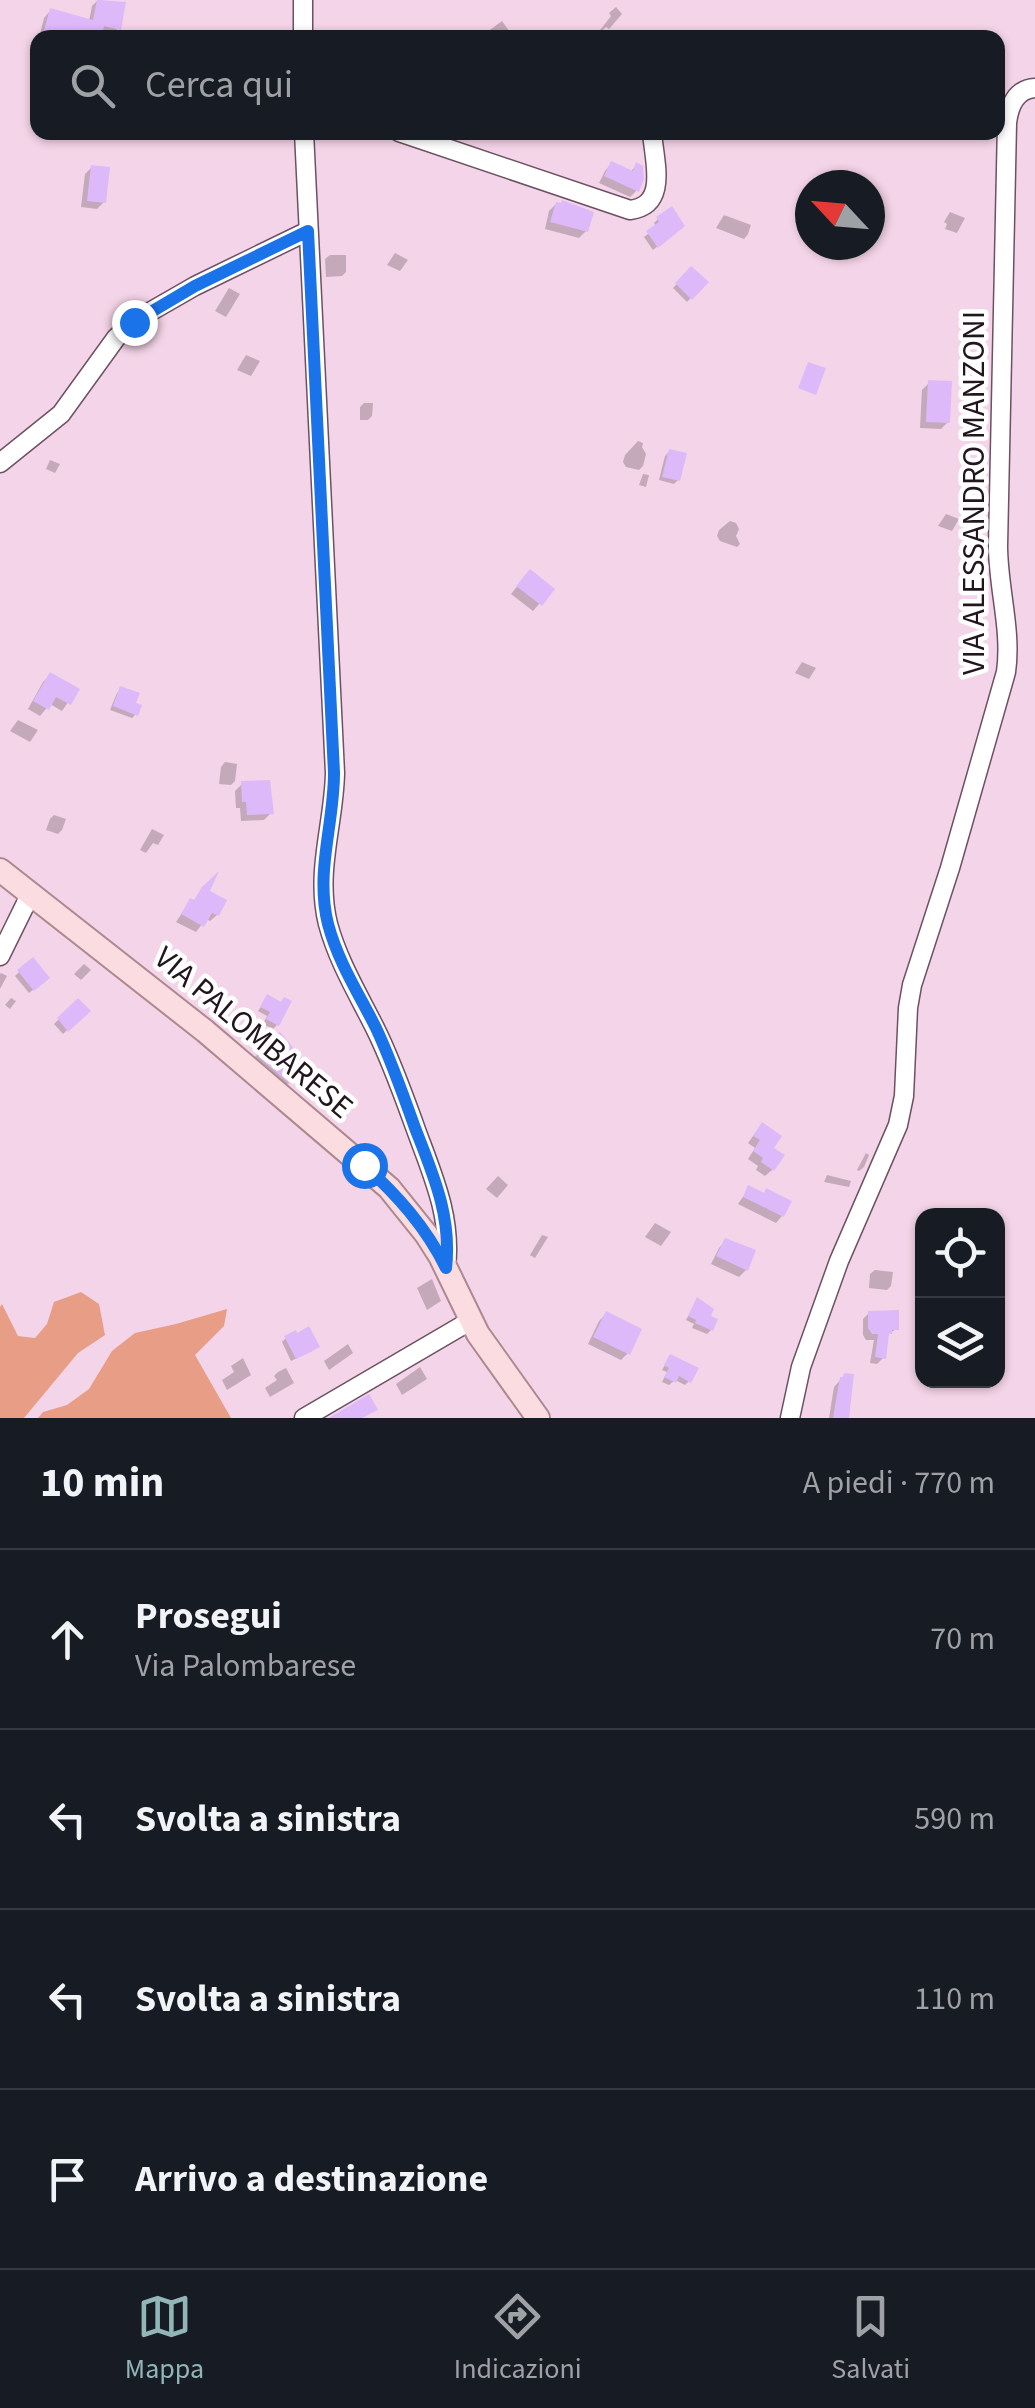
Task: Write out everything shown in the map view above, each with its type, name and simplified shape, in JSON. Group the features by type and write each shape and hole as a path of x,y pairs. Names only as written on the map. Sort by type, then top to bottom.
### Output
{"main road":[{"name":"VIA PALOMBARESE","path":"0,870 205,1031 396,1196 446,1268 491,1356 538,1418"}],"street":[{"path":"303,0 303,30"},
{"name":"VIA ALESSANDRO MANZONI","path":"790,1418 798,1376 840,1261 898,1126 904,1096 910,992 1006,672 1008,640 998,546 1007,123 1015,98 1024,90 1035,88"},
{"path":"304,140 334,773 323,893 335,946 390,1059 438,1190 448,1234 446,1268"},
{"path":"423,140 630,210 647,205 655,192 652,140"},
{"path":"0,463 62,414 107,349 134,322 195,286 308,231"},
{"path":"0,956 31,893"},
{"path":"304,1418 470,1321"}],"shaded area":[{"path":"81,1292 99,1304 105,1335 78,1353 24,1418 0,1418 0,1307 2,1304 18,1336 35,1338 47,1324 54,1302"},
{"path":"227,1309 224,1326 195,1355 231,1418 38,1418 43,1412 67,1405 89,1389 112,1351 135,1333"}],"building":[{"path":"97,0 126,2 121,30 104,26 103,30 44,30 50,8 93,20"},
{"path":"611,161 633,171 636,162 643,166 639,192 604,176"},
{"path":"91,165 110,167 106,203 87,201"},
{"path":"562,200 594,212 588,232 550,222 556,202"},
{"path":"672,206 685,226 658,248 646,231 659,222 656,217"},
{"path":"691,266 709,282 692,300 675,283"},
{"path":"808,362 826,368 816,395 798,388"},
{"path":"928,380 952,381 950,423 926,422"},
{"path":"669,449 687,453 680,481 662,477"},
{"path":"530,569 555,589 542,606 516,586"},
{"path":"50,672 80,689 71,705 56,697 49,710 33,701"},
{"path":"120,686 140,693 136,703 142,705 138,716 113,706"},
{"path":"270,780 274,814 247,815 241,781"},
{"path":"219,871 210,891 227,900 219,916 212,913 204,927 181,914 190,898 194,900"},
{"path":"33,957 50,978 34,991 17,970"},
{"path":"267,994 281,1002 284,997 292,1001 279,1026 266,1019 270,1012 260,1007"},
{"path":"78,998 91,1011 68,1032 57,1018"},
{"path":"280,1032 310,1068 290,1084 254,1053"},
{"path":"762,1122 782,1136 774,1148 785,1155 774,1171 753,1151 760,1140 753,1136"},
{"path":"748,1185 764,1193 766,1188 792,1201 784,1217 743,1197"},
{"path":"725,1238 756,1250 748,1271 716,1256"},
{"path":"697,1297 714,1309 711,1316 718,1319 713,1331 688,1316"},
{"path":"899,1310 899,1330 889,1334 886,1359 875,1357 878,1334 872,1334 868,1328 868,1311"},
{"path":"606,1311 642,1329 630,1355 593,1337"},
{"path":"309,1326 320,1347 296,1359 284,1336"},
{"path":"670,1354 699,1368 691,1383 679,1376 676,1383 664,1377 669,1368 664,1365"},
{"path":"844,1373 854,1374 849,1418 833,1418 840,1377"},
{"path":"369,1394 378,1410 362,1418 329,1418"}],"route":[{"path":"134,322 195,286 308,231 334,773 322,876 326,917 346,972 394,1069 444,1206 448,1234 446,1268 418,1223 364,1165"}]}
